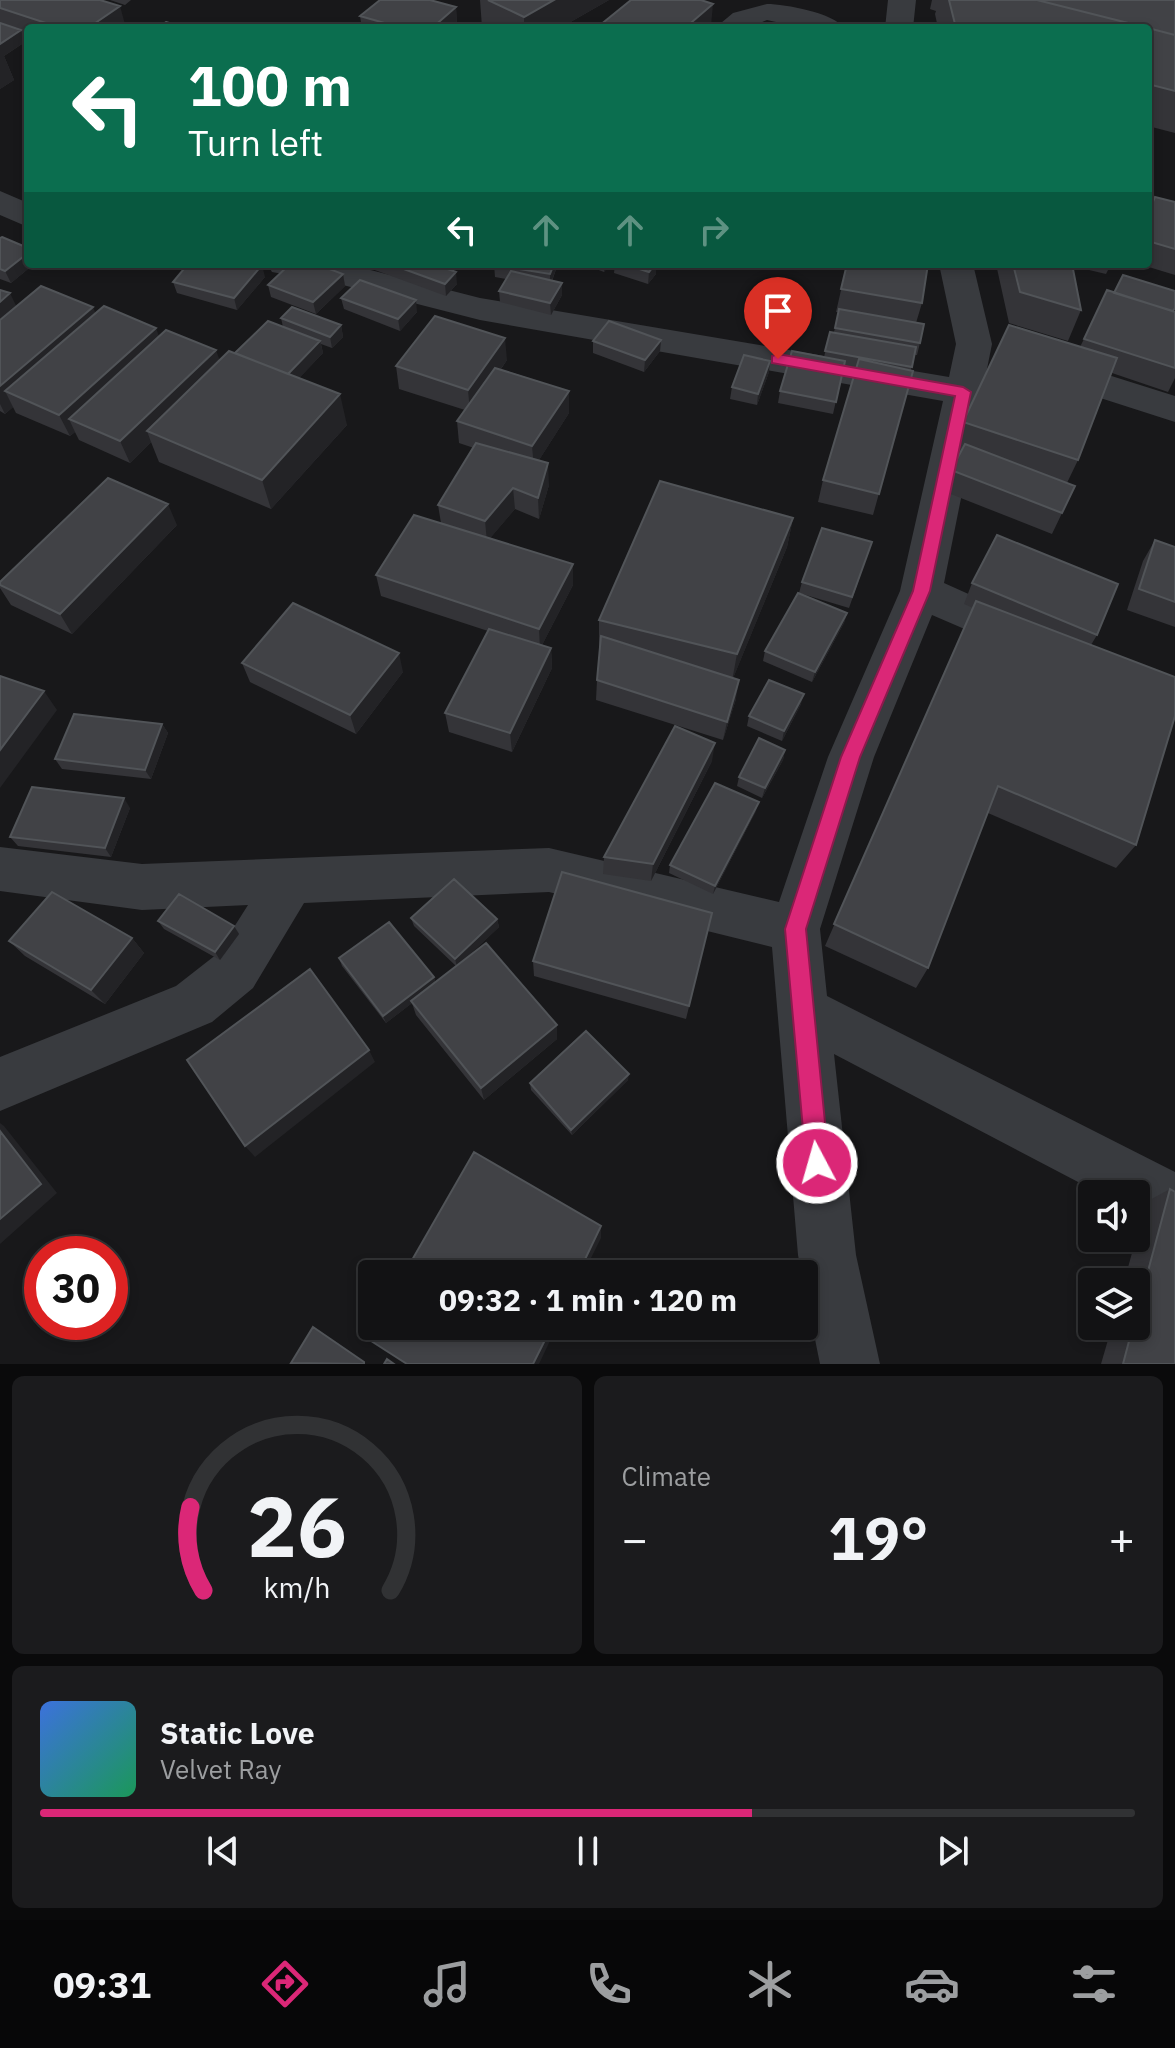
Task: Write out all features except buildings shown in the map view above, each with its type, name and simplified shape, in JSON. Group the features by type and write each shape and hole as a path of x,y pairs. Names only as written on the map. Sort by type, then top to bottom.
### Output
{"street":[{"path":"899,24 902,0"},
{"path":"734,24 760,8 816,24"},
{"path":"0,201 24,215"},
{"path":"308,268 480,309 963,392"},
{"path":"958,268 998,352 1175,409"},
{"path":"850,1364 827,1255 795,929 851,757 921,591 963,392 998,352"},
{"path":"921,591 1062,656"},
{"path":"0,869 142,887 549,870 795,929"},
{"path":"0,1084 194,1004 235,971 290,881"},
{"path":"802,1010 1175,1202"}],"route":[{"path":"778,359 963,392 921,591 851,757 795,929 817,1163"}]}
